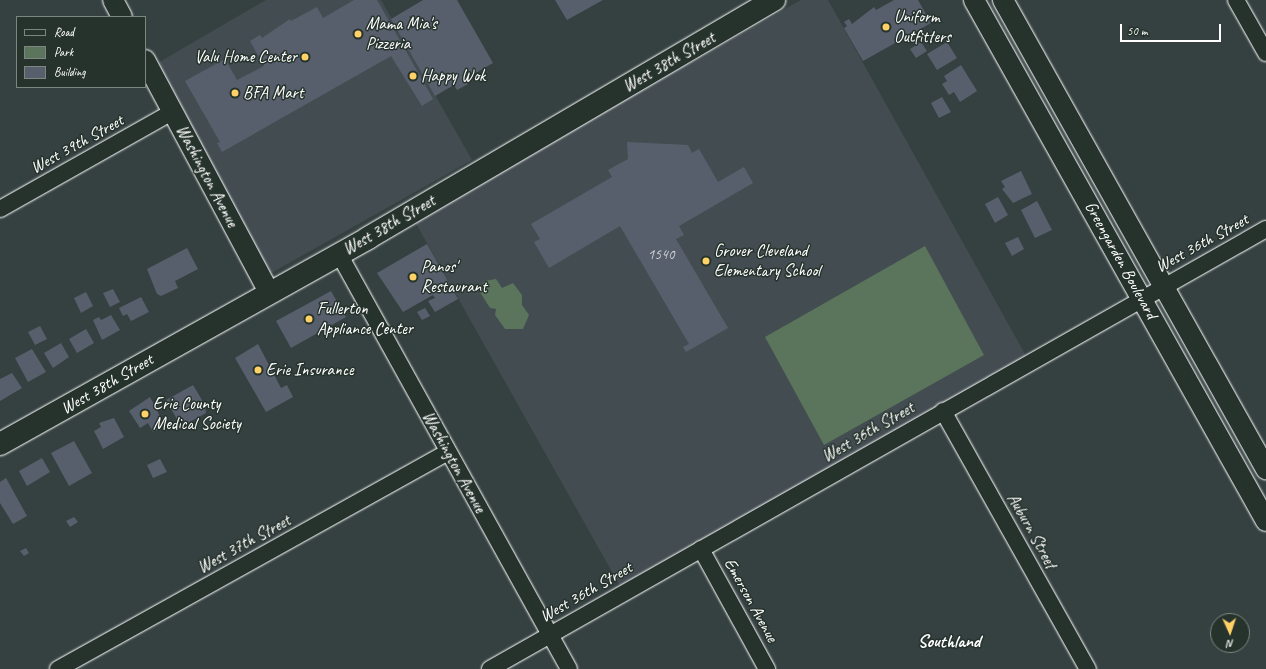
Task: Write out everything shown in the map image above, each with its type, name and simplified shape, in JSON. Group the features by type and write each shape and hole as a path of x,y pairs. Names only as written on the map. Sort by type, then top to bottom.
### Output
{"main road":[{"name":"West 38th Street","path":"0,444 339,254 774,0"}],"street":[{"path":"113,0 121,16"},
{"name":"Greengarden Boulevard","path":"974,0 1266,522"},
{"name":"Greengarden Boulevard","path":"1003,0 1266,470"},
{"path":"1236,0 1266,53"},
{"name":"Washington Avenue","path":"146,62 269,292"},
{"name":"West 39th Street","path":"0,209 172,112"},
{"name":"West 36th Street","path":"490,669 1266,229"},
{"name":"Washington Avenue","path":"339,254 568,669"},
{"name":"Auburn Street","path":"943,411 1088,669"},
{"name":"West 37th Street","path":"58,669 448,452"},
{"name":"Emerson Avenue","path":"701,549 767,669"}],"shaded area":[{"path":"266,0 381,0 472,160 273,272 269,272 156,64"},
{"name":"Grover Cleveland Elementary School","path":"801,0 828,0 1026,356 620,586 414,220"}],"green space":[{"path":"925,246 984,355 824,445 765,337"},
{"path":"496,279 502,288 513,283 522,295 522,305 529,315 523,329 505,329 495,315 496,309 490,308 478,289 485,281"}],"building":[{"path":"354,0 377,0 433,99 422,106 391,56 222,152 217,143 220,142 185,81 225,59 237,80 264,66 250,41 260,35 262,38 290,19 291,21 317,7 323,18"},
{"path":"423,0 457,0 493,63 465,79 468,84 457,90 454,85 435,96 391,19"},
{"path":"555,0 603,0 567,20"},
{"path":"894,0 918,0 931,23 863,61 844,28 847,26 844,22 849,19 852,24 874,7 876,10"},
{"path":"921,42 927,51 916,58 910,49"},
{"path":"947,42 957,58 937,70 927,54"},
{"path":"961,65 977,91 960,102 954,92 949,95 942,84 947,81 944,76"},
{"path":"942,97 951,112 939,118 931,103"},
{"path":"627,142 688,145 692,153 699,149 718,182 744,167 753,183 679,226 684,235 676,239 728,328 686,352 683,347 689,344 620,226 549,268 534,242 540,239 531,224 612,177 608,170 628,159"},
{"path":"1021,171 1032,194 1013,203 1002,189 1005,187 1001,181"},
{"path":"998,197 1008,215 995,223 985,204"},
{"path":"1037,201 1052,230 1035,238 1021,210"},
{"path":"1018,237 1024,249 1012,256 1005,243"},
{"path":"427,244 458,299 435,312 428,301 435,298 433,295 403,312 377,273"},
{"path":"187,248 198,269 175,281 178,288 161,296 157,294 147,269"},
{"path":"113,289 120,302 110,307 103,293"},
{"path":"331,291 346,317 291,348 276,321"},
{"path":"86,292 93,306 81,313 74,298"},
{"path":"141,297 149,312 131,321 127,314 123,316 119,308"},
{"path":"425,308 430,316 422,320 417,312"},
{"path":"111,315 120,330 102,340 93,320 99,317 101,320"},
{"path":"40,326 47,339 35,345 28,332"},
{"path":"86,329 94,343 77,353 69,339"},
{"path":"61,343 69,357 53,368 44,353"},
{"path":"258,344 281,388 287,385 293,397 266,412 235,358"},
{"path":"32,349 46,372 28,382 15,358"},
{"path":"12,373 22,388 0,401 0,379"},
{"path":"193,385 205,405 206,413 184,425 180,419 178,421 166,400"},
{"path":"150,397 165,426 153,432 148,423 140,428 129,411"},
{"path":"114,418 124,437 103,449 94,431 101,427 99,423"},
{"path":"74,441 92,473 69,486 51,453"},
{"path":"42,458 50,472 27,486 19,471"},
{"path":"160,459 167,472 153,478 147,465"},
{"path":"6,478 27,516 13,524 0,503 0,482"},
{"path":"74,517 78,522 70,527 66,521"},
{"path":"26,548 29,553 24,556 20,551"}],"place":[{"name":"Uniform Outfitters","path":"886,27"},
{"name":"Mama Mia's Pizzeria","path":"358,34"},
{"name":"Valu Home Center","path":"305,57"},
{"name":"Happy Wok","path":"413,76"},
{"name":"BFA Mart","path":"235,93"},
{"name":"Grover Cleveland Elementary School","path":"706,261"},
{"name":"Panos' Restaurant","path":"413,277"},
{"name":"Fullerton Appliance Center","path":"309,319"},
{"name":"Erie Insurance","path":"258,370"},
{"name":"Erie County Medical Society","path":"145,414"}],"district":[{"name":"Southland","path":"949,641"}]}
